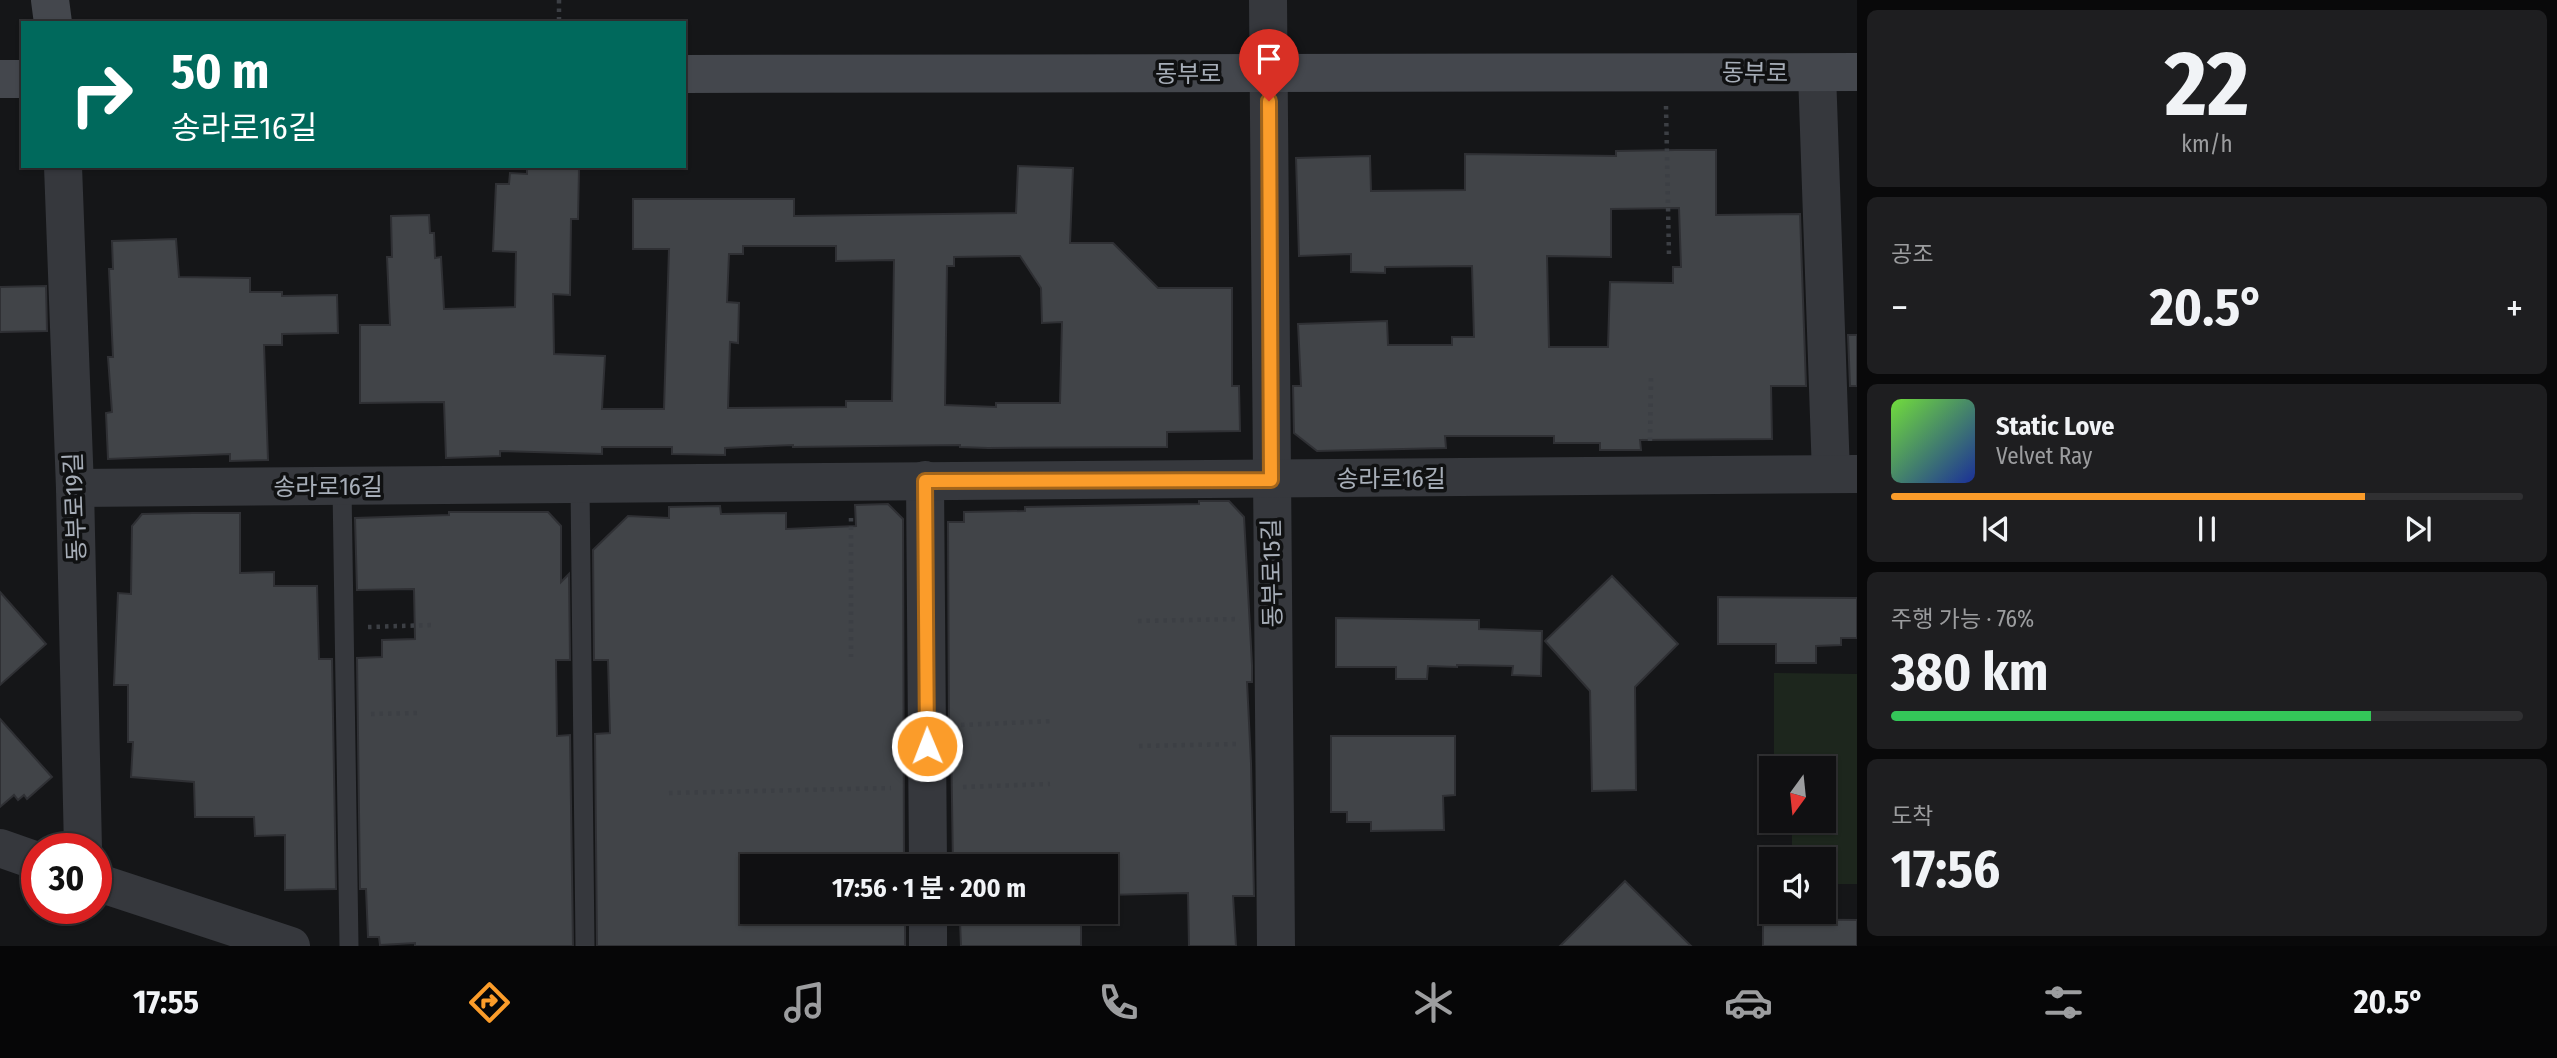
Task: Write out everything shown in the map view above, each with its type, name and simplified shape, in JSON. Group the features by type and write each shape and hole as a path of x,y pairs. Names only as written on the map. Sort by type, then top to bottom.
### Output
{"main road":[{"path":"50,0 53,21"},
{"name":"동부로","path":"686,74 1857,72"},
{"path":"0,79 21,79"}],"street":[{"name":"동부로15길","path":"1268,0 1276,946"},
{"name":"동부로","path":"1817,73 1844,474"},
{"name":"동부로19길","path":"63,168 75,488 83,833"},
{"name":"송라로16길","path":"75,488 1844,474"},
{"path":"925,481 928,854"},
{"path":"0,848 21,855"},
{"path":"112,887 291,946"},
{"path":"928,924 928,946"}],"lane":[{"path":"580,484 586,946"},
{"path":"342,487 349,946"}],"path":[{"path":"559,0 559,21"},
{"path":"1666,72 1670,256"},
{"path":"1650,477 1651,378"},
{"path":"850,480 851,657"},
{"path":"1138,621 1272,618"},
{"path":"344,627 433,625"},
{"path":"345,715 419,713"},
{"path":"927,726 1054,721"},
{"path":"1139,746 1274,743"},
{"path":"669,793 1050,784"}],"shaded area":[{"path":"1774,673 1857,674 1857,884 1836,884 1836,847 1792,847 1792,833 1836,833 1836,756 1774,756"}],"building":[{"path":"1716,150 1716,215 1800,214 1806,386 1771,386 1772,439 1640,440 1641,450 1600,450 1600,443 1554,443 1554,436 1445,436 1446,448 1317,451 1294,433 1293,386 1301,386 1298,324 1387,321 1388,345 1452,345 1452,337 1474,337 1472,266 1385,267 1385,273 1351,272 1351,254 1299,256 1296,158 1370,156 1371,191 1465,190 1465,154 1616,156 1616,151","holes":["1679,208 1681,267 1673,267 1673,283 1610,282 1608,347 1549,347 1547,256 1611,257 1611,209"]},
{"path":"1018,166 1073,168 1070,243 1113,243 1158,288 1232,288 1232,386 1239,386 1240,431 1167,432 1167,447 793,445 725,448 725,455 672,454 672,447 602,447 602,454 500,451 500,456 446,458 444,402 360,403 360,325 390,325 387,257 392,257 391,216 429,215 430,233 434,233 435,258 441,257 444,309 515,307 516,252 493,251 496,184 509,184 510,173 527,174 527,168 579,169 578,219 571,219 570,295 553,294 554,354 605,356 602,409 664,409 669,249 633,249 633,199 794,199 794,216 1016,213","holes":["743,246 836,246 836,261 894,260 892,401 846,401 846,407 728,408 730,342 738,343 739,303 727,302 729,254 743,254","1020,256 1041,288 1042,323 1062,322 1060,403 996,403 996,407 945,405 947,266 954,266 954,257"]},
{"path":"176,239 179,277 250,278 250,292 282,292 282,296 337,295 338,333 282,334 282,345 264,345 268,460 230,461 230,454 108,459 106,413 112,412 108,357 113,357 109,269 113,269 112,241"},
{"path":"46,286 47,331 0,332 0,287"},
{"path":"1848,335 1857,335 1857,386 1850,386"},
{"path":"1199,501 1229,501 1244,517 1252,665 1252,682 1247,682 1254,896 1233,896 1236,946 1189,946 1188,893 1118,895 1118,854 953,854 949,737 948,522 964,522 964,512 1025,511 1025,507 1199,504"},
{"path":"888,504 903,519 904,854 740,854 740,924 905,924 905,946 597,946 595,734 610,733 608,660 594,660 593,550 628,516 669,518 669,507 720,506 721,514 786,513 786,529 856,526 855,505"},
{"path":"449,512 548,512 561,526 561,582 569,574 570,660 556,660 557,736 570,735 573,946 415,946 415,943 380,945 379,937 368,937 366,889 360,889 357,658 382,657 382,640 415,639 414,589 357,590 355,518 449,515"},
{"path":"240,513 240,573 274,572 274,586 317,586 319,659 332,659 336,889 285,890 285,835 255,836 254,817 195,817 194,782 131,777 133,742 128,742 128,685 114,685 118,593 131,594 132,526 142,514"},
{"path":"1612,576 1678,644 1635,687 1636,790 1592,791 1590,691 1545,641"},
{"path":"0,592 46,644 0,685"},
{"path":"1718,597 1857,598 1857,638 1841,638 1841,645 1816,646 1816,663 1776,663 1776,644 1718,644"},
{"path":"1336,618 1479,620 1479,629 1542,631 1541,676 1512,675 1513,666 1457,665 1428,666 1427,679 1396,679 1396,667 1336,667"},
{"path":"0,719 52,777 27,799 24,795 18,800 14,795 0,807"},
{"path":"1331,736 1455,736 1455,795 1443,796 1444,830 1371,831 1371,822 1347,822 1347,812 1331,812"},
{"path":"1625,881 1691,946 1560,946"},
{"path":"1836,920 1857,920 1857,946 1763,946 1763,924 1836,924"},
{"path":"960,924 1081,924 1081,946 961,946"}],"route":[{"path":"927,746 925,481 1271,480 1269,101"}]}
